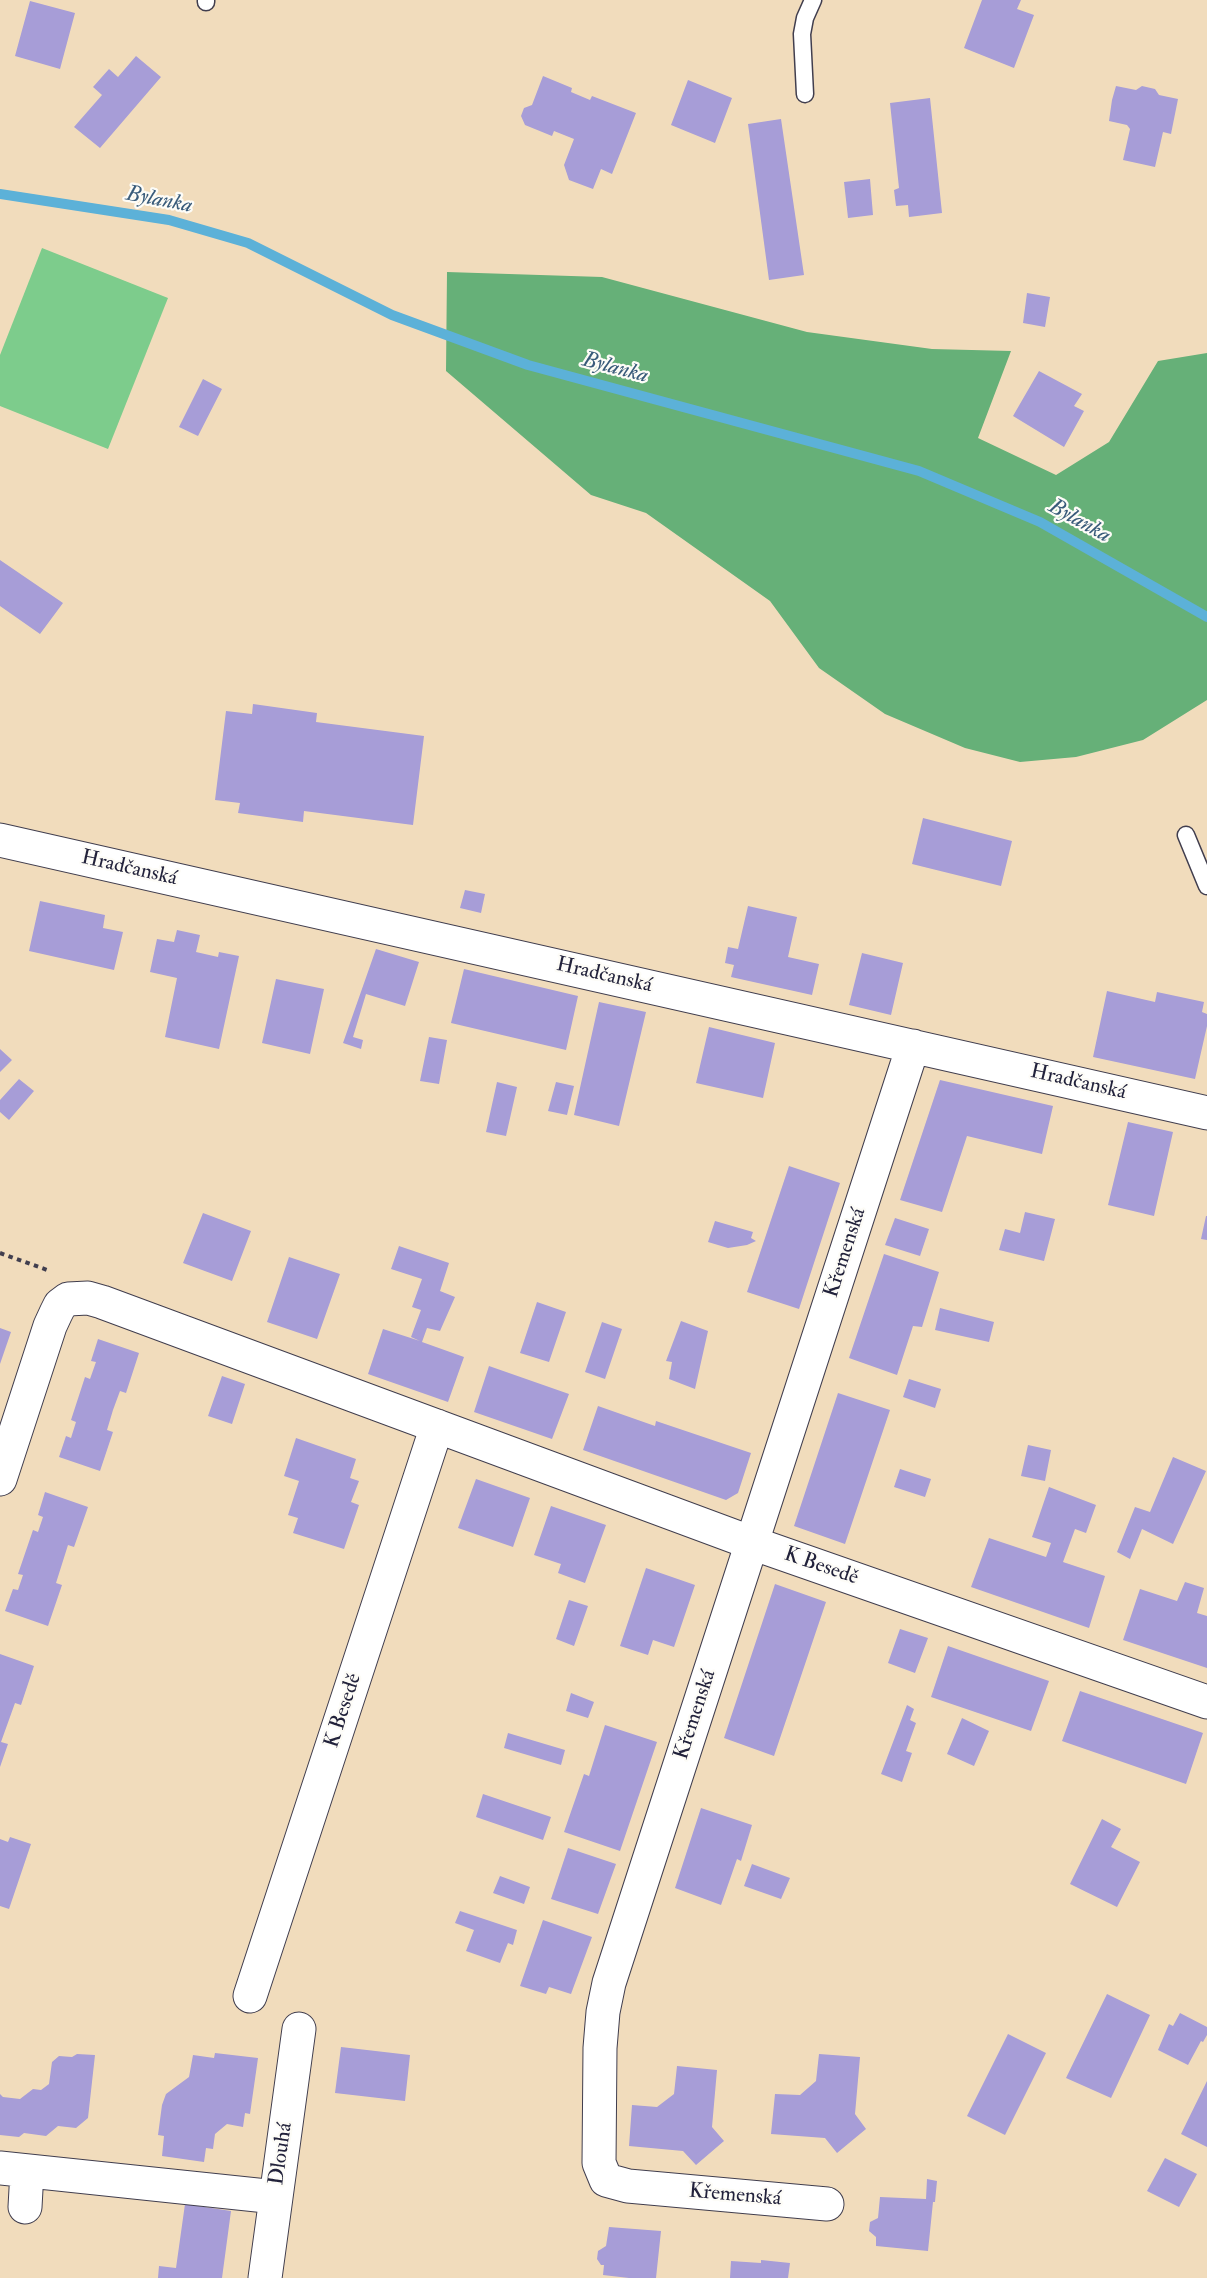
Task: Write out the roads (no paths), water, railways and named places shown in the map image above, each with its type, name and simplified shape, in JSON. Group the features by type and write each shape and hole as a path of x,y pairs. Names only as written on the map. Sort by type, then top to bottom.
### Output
{"street":[{"name":"Hradčanská","path":"2,843 1207,1113"},
{"name":"Křemenská","path":"826,2204 628,2186 606,2180 599,2163 600,2048 603,2013 609,1983 913,1046"},
{"name":"K Besedě","path":"0,1479 50,1326 60,1305 68,1299 88,1298 752,1543 1207,1702"},
{"name":"K Besedě","path":"250,1996 437,1426"},
{"name":"Dlouhá","path":"265,2278 299,2029"},
{"path":"25,2208 13,2169 276,2197"}],"lane":[{"path":"805,94 802,34 805,18 813,0"},
{"path":"1185,835 1207,886"}],"waterway":[{"name":"Bylanka","path":"0,194 169,220 248,243 392,315 528,365 919,471 1040,522 1207,617"}]}
